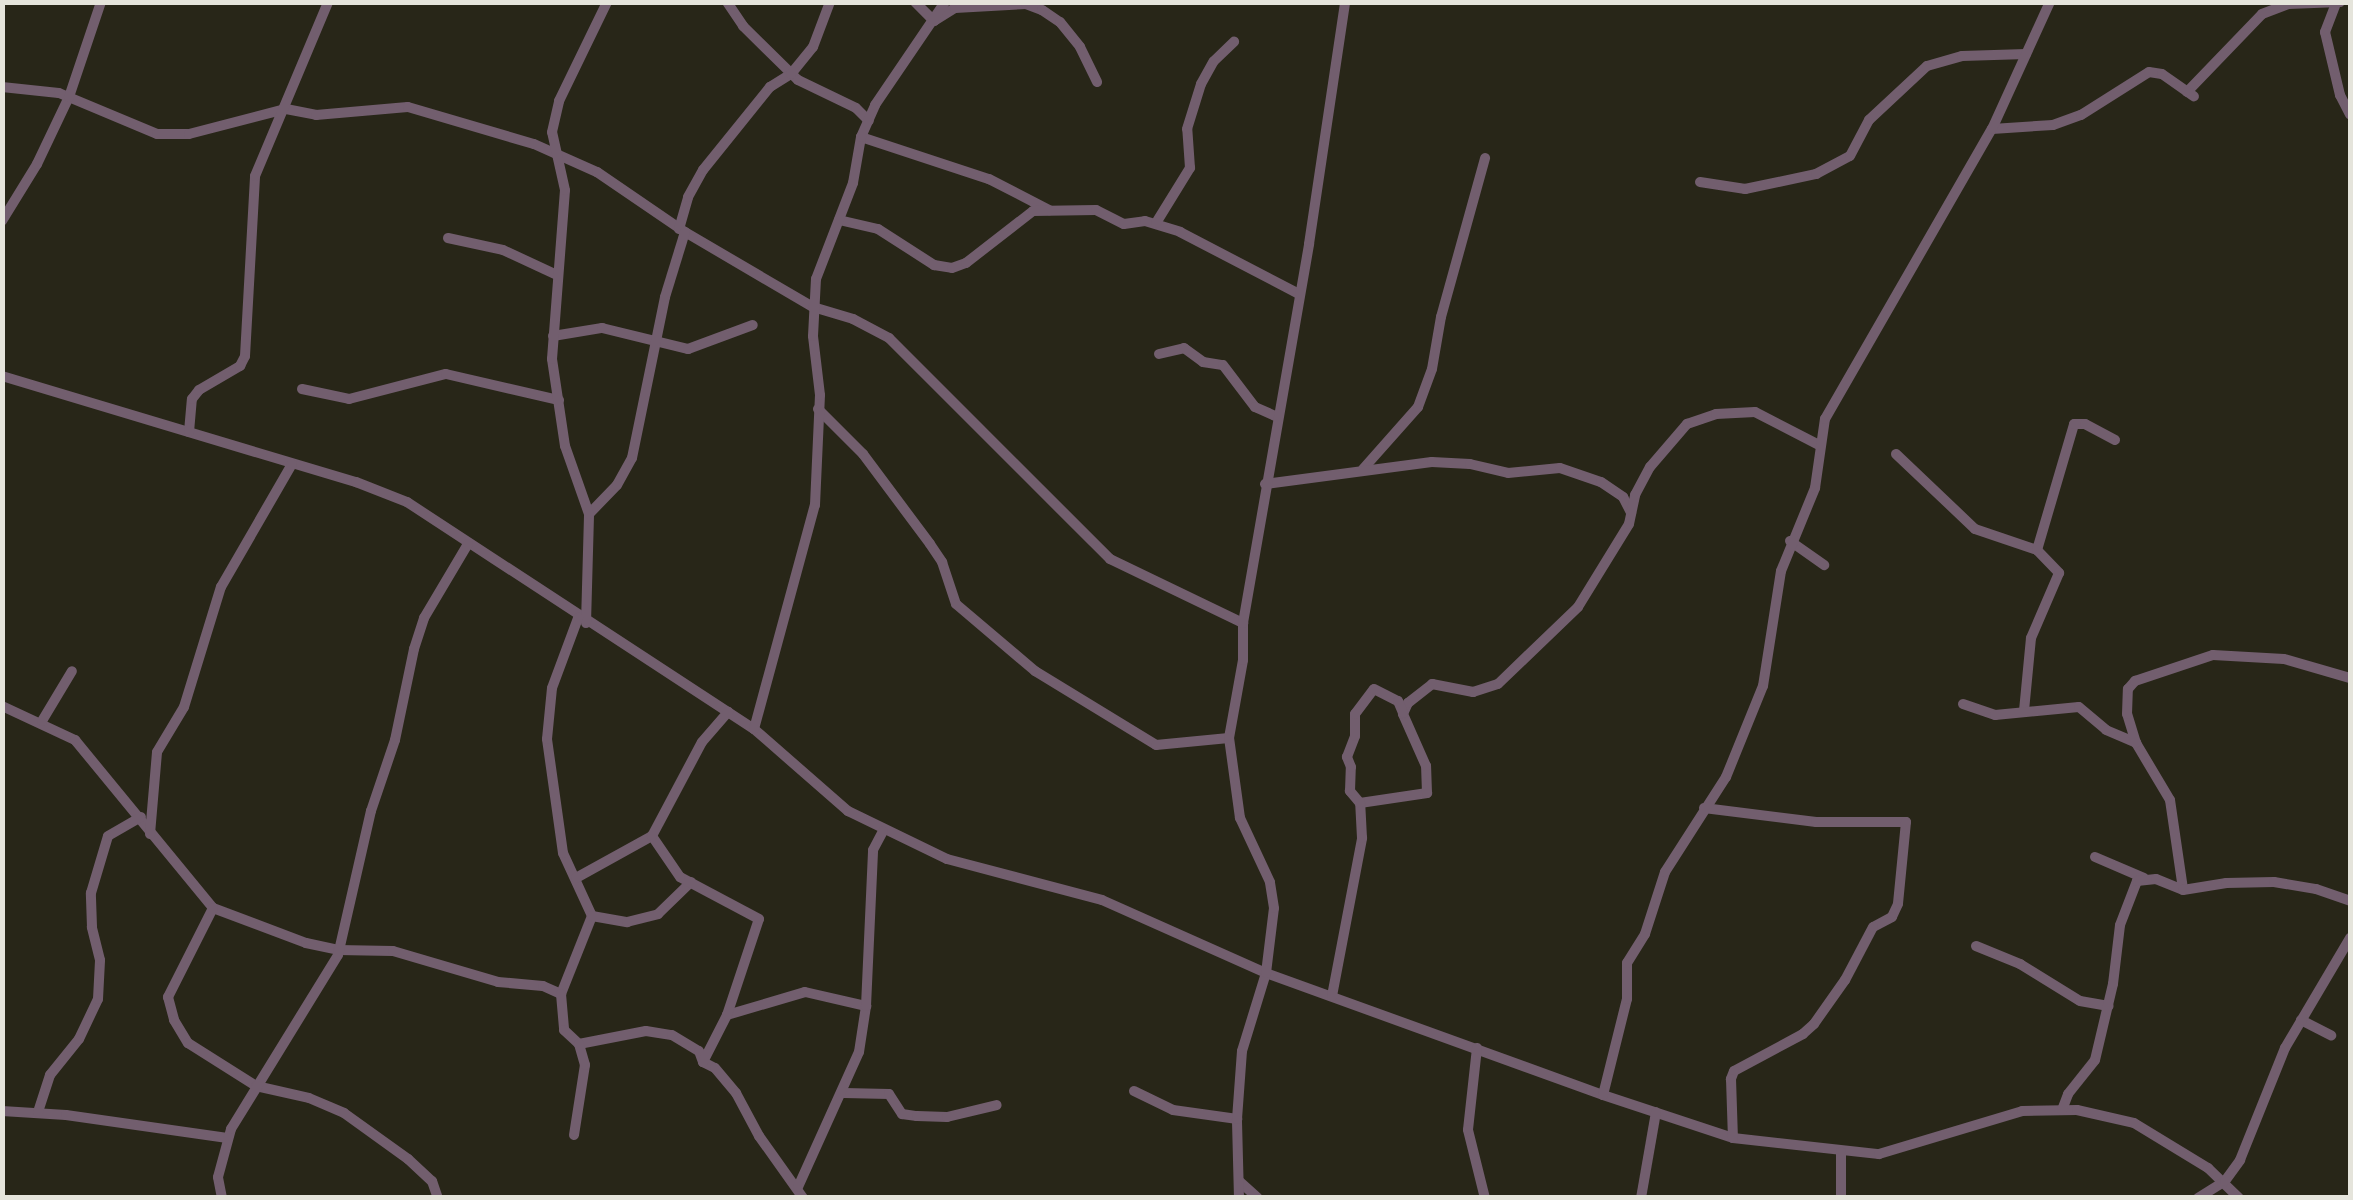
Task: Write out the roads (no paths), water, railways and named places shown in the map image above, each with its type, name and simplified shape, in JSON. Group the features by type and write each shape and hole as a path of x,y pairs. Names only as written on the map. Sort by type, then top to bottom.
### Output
{"street":[{"path":"2,221 37,164 69,97 101,2"},
{"path":"189,432 192,400 199,390 240,366 245,356 255,176 286,110 328,2"},
{"path":"727,2 743,26 791,74 821,95 856,108 869,121"},
{"path":"588,514 626,473 659,341 688,197 703,170 770,87 791,74 813,47 830,2"},
{"path":"916,2 934,22"},
{"path":"754,729 815,505 816,280 858,163 861,136 886,87 946,2"},
{"path":"1239,1198 1236,1118 1242,1052 1266,972 1274,908 1270,882 1240,818 1229,738 1243,660 1243,623 1345,2"},
{"path":"1603,1096 1628,999 1627,963 1645,934 1665,872 1726,777 1763,686 1790,541 1815,488 1826,420 1992,129 2050,2"},
{"path":"574,1134 585,1065 579,1044 564,1030 561,994 592,916 564,853 547,739 552,688 590,604 588,514 566,446 558,400 553,336 565,190 552,132 559,100 605,3"},
{"path":"934,22 955,8 1026,4 1060,22 1080,47 1098,82"},
{"path":"1992,129 2054,125 2081,114 2149,72 2162,74 2190,94 2262,14 2288,4 2338,4 2324,32 2340,94 2350,115"},
{"path":"1156,223 1190,168 1187,130 1201,84 1214,61 1234,42"},
{"path":"1700,182 1745,189 1816,174 1850,156 1870,120 1928,66 1951,58 2026,54"},
{"path":"2,87 39,88 69,97 157,134 189,134 286,110 316,115 386,107 428,110 534,144 596,172 682,230 813,308 853,319 888,338 1110,558 1243,623"},
{"path":"861,136 954,166 1035,207 1084,208 1124,224 1156,223 1297,293"},
{"path":"1363,469 1418,407 1432,369 1441,317 1485,158"},
{"path":"839,220 878,229 934,265 952,268 966,264 1035,207"},
{"path":"448,238 503,250 557,276"},
{"path":"553,336 602,328 688,349 753,325"},
{"path":"1159,354 1184,348 1203,362 1223,365 1254,408 1277,417"},
{"path":"302,389 349,399 446,374 558,400"},
{"path":"2,376 388,493 754,729 848,811 947,860 1102,900 1266,972 1603,1096 1734,1138 1842,1152 1900,1151 1991,1118 2022,1111 2062,1110 2134,1123 2225,1180 2239,1198"},
{"path":"818,409 862,454 930,544 942,562 956,604 1036,672 1156,745 1229,738"},
{"path":"1404,714 1408,703 1427,686 1474,692 1508,675 1578,607 1632,504 1675,435 1687,424 1716,414 1755,412 1819,445"},
{"path":"2037,550 2074,424 2085,424 2114,440"},
{"path":"1896,454 1976,529 2037,550 2059,574 2031,638 2024,711"},
{"path":"1265,484 1363,469 1453,462 1508,473 1560,468 1588,474 1632,504"},
{"path":"150,834 157,752 192,687 221,587 292,464"},
{"path":"1790,541 1824,565"},
{"path":"222,1198 218,1177 227,1134 318,993 338,950 372,811 396,740 414,649 424,618 468,544"},
{"path":"2183,890 2170,800 2136,743 2127,714 2128,689 2135,681 2213,655 2284,658 2350,678"},
{"path":"42,722 72,672"},
{"path":"1374,689 1398,702 1420,747 1429,789 1421,797 1360,799 1350,790 1352,766 1347,757 1355,736 1355,714 1374,689"},
{"path":"1963,704 1995,715 2079,707 2106,730 2136,743"},
{"path":"2,706 75,740 213,908 306,943 338,950 393,951 498,982 543,986 561,994"},
{"path":"576,878 652,836 702,742 728,712"},
{"path":"1332,996 1362,838 1360,799"},
{"path":"38,1112 50,1076 80,1039 98,998 100,960 92,927 91,893 108,836 139,820 150,806"},
{"path":"1704,808 1816,822 1906,822 1898,904 1892,917 1874,927 1845,980 1803,1034 1734,1071 1730,1079 1734,1138"},
{"path":"579,1044 660,1032 683,1039 699,1051 703,1062 715,1068 736,1093 759,1136 801,1192 859,1052 866,1006 873,850 884,831"},
{"path":"652,836 673,861 674,871 760,920 727,1015 703,1062"},
{"path":"2095,857 2183,890 2251,881 2316,888 2350,901"},
{"path":"2062,1110 2068,1094 2094,1060 2109,1006 2126,899 2137,881 2144,878"},
{"path":"592,916 627,922 658,914 691,882"},
{"path":"213,908 168,997 174,1020 188,1042 256,1086 309,1098 344,1113 420,1170 432,1181 438,1198"},
{"path":"2198,1198 2225,1180 2240,1160 2301,1020 2350,938"},
{"path":"1976,946 2020,964 2080,1001 2109,1006"},
{"path":"727,1015 805,992 866,1006"},
{"path":"2301,1020 2332,1035"},
{"path":"1477,1048 1468,1130 1485,1198"},
{"path":"1134,1091 1173,1110 1236,1118"},
{"path":"844,1094 889,1094 902,1114 916,1116 947,1117 997,1105"},
{"path":"2,1111 227,1134"},
{"path":"1645,1196 1656,1112"},
{"path":"1841,1198 1842,1152"},
{"path":"1239,1181 1258,1198"}]}
